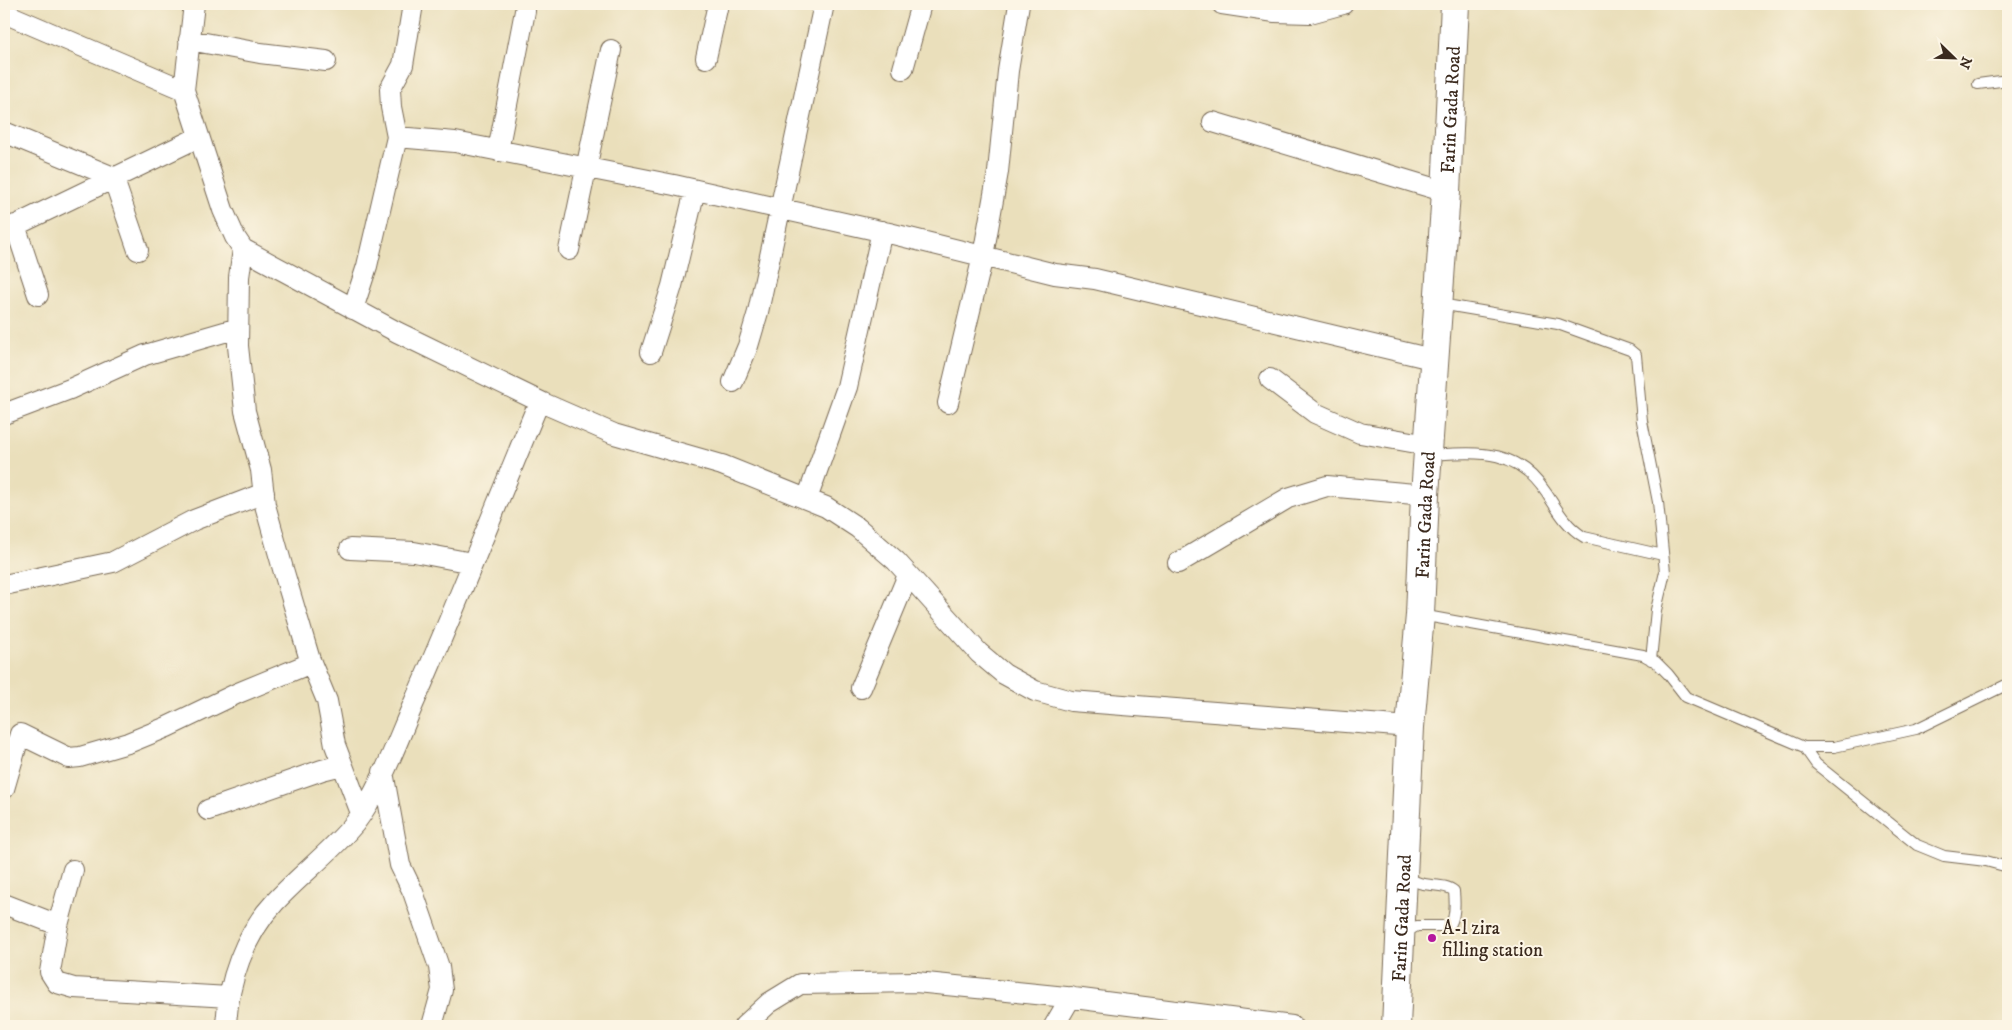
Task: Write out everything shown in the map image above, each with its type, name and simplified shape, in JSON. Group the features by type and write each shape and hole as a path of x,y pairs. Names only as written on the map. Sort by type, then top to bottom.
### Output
{"main road":[{"name":"Farin Gada Road","path":"1396,1026 1402,935 1410,727 1420,615 1425,495 1436,360 1446,192 1454,4"}],"street":[{"path":"194,4 184,90 223,210 235,237 243,249 353,309 539,402 614,434 722,465 826,507 858,528 896,561 979,653 1004,674 1035,691 1071,701 1410,727"},
{"path":"353,309 367,266 397,136 391,107 390,89 403,65 413,4"},
{"path":"706,58 718,4"},
{"path":"733,382 748,346 758,312 824,4"},
{"path":"903,69 922,4"},
{"path":"948,403 983,256 998,172 1008,71 1019,4"},
{"path":"1222,4 1274,12 1310,13 1344,4"},
{"path":"498,151 525,11"},
{"path":"4,13 184,90"},
{"path":"190,40 260,53 326,61"},
{"path":"569,250 588,168 611,50"},
{"path":"1213,122 1446,192"},
{"path":"4,132 113,177 138,250"},
{"path":"397,136 455,142 695,190 882,231 1055,274 1095,279 1436,360"},
{"path":"38,295 9,228 199,137"},
{"path":"651,352 672,286 695,190"},
{"path":"807,499 847,387 882,231"},
{"path":"243,249 239,277 238,328 245,411 261,470 264,493 280,560 311,663 327,701 335,745 361,813"},
{"path":"4,414 70,389 145,355 238,328"},
{"path":"1270,379 1315,413 1360,433 1428,450"},
{"path":"226,1026 229,997 238,962 254,929 274,903 338,843 361,813 383,772 539,402"},
{"path":"1178,563 1288,498 1327,486 1425,495"},
{"path":"4,585 113,562 194,520 264,493"},
{"path":"350,549 414,552 472,563"},
{"path":"861,688 908,575"},
{"path":"4,789 20,734 69,758 80,757 128,743 167,727 238,693 311,663"},
{"path":"208,810 322,770 342,765"},
{"path":"383,772 400,865 413,892 439,967 442,990 432,1026"},
{"path":"73,870 58,925 50,972 57,983 74,988 229,997"},
{"path":"4,904 58,925"},
{"path":"744,1026 769,1003 800,984 916,982 1071,998 1292,1026"},
{"path":"1054,1026 1071,998"}],"lane":[{"path":"1978,84 2008,80"},
{"path":"1439,303 1558,324 1630,350 1636,355 1642,421 1658,502 1665,572 1656,610 1651,660"},
{"path":"1428,450 1478,452 1519,463 1537,479 1573,530 1584,537 1663,555"},
{"path":"1420,615 1620,650 1651,660 1668,674 1686,697 1804,747 1834,747 1916,729 2008,684"},
{"path":"1804,747 1816,764 1917,845 1944,856 1986,861 2008,868"},
{"path":"1402,935 1417,926 1449,926 1453,922 1454,897 1454,891 1450,887 1422,885 1412,881 1404,874"}],"place":[{"name":"A-l zira filling station","path":"1432,938"}]}
